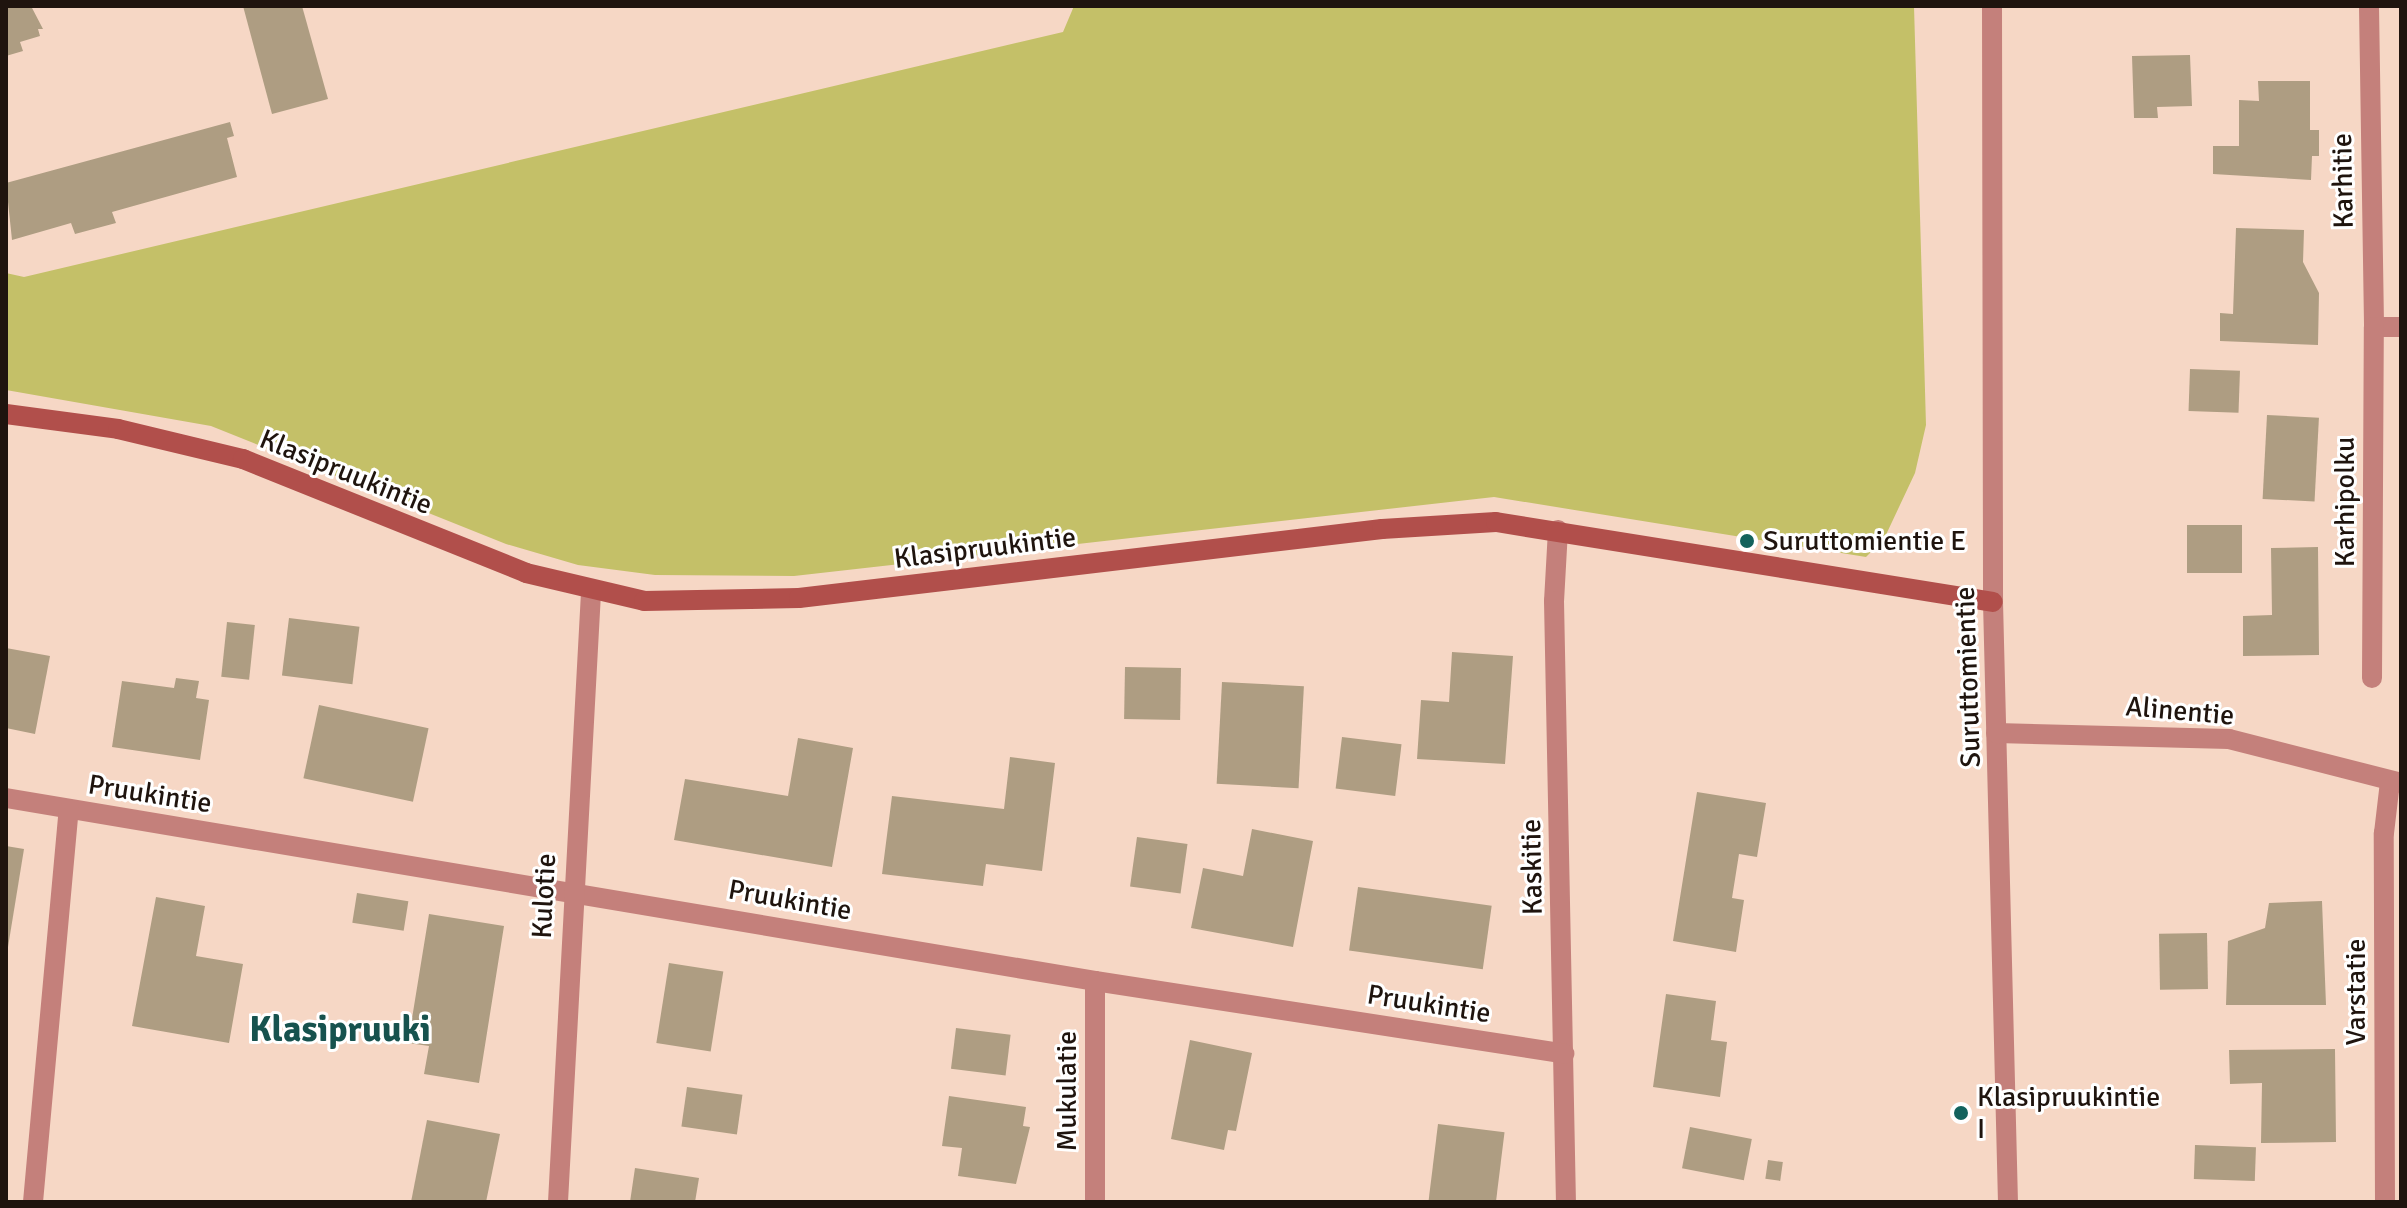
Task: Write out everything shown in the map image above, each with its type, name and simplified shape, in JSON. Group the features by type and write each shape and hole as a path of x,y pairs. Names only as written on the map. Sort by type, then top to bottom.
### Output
{"main road":[{"name":"Klasipruukintie","path":"6,414 118,429 243,459 444,543 591,593 644,601 737,603 1438,524 1496,522 1993,602"}],"street":[{"name":"Suruttomientie","path":"1992,6 1993,602 2008,1202"},
{"name":"Karhitie","path":"2369,6 2374,327"},
{"path":"2374,327 2401,327"},
{"name":"Karhipolku","path":"2372,678 2374,327"},
{"name":"Kaskitie","path":"1558,530 1554,601 1566,1202"},
{"name":"Kulotie","path":"558,1202 572,891 591,593"},
{"name":"Alinentie","path":"1996,733 2229,739 2395,783"},
{"name":"Varstatie","path":"2385,1202 2384,833 2395,783"},
{"name":"Pruukintie","path":"6,798 1095,981 1564,1054"},
{"path":"33,1202 69,810"},
{"name":"Mukulatie","path":"1095,981 1095,1202"}],"shaded area":[{"path":"1074,6 1914,6 1926,425 1915,473 1884,539 1866,557 1494,497 794,576 655,575 578,565 506,544 211,426 6,390 6,273 24,277 1063,32"}],"building":[{"path":"6,6 31,6 43,29 38,29 40,36 20,42 23,51 6,56"},
{"path":"243,6 302,6 328,99 272,114"},
{"path":"2190,55 2192,106 2157,107 2158,118 2134,118 2132,56"},
{"path":"2258,81 2310,81 2310,130 2319,130 2319,156 2312,156 2311,180 2213,174 2213,146 2239,146 2239,100 2259,101"},
{"path":"230,122 234,136 227,138 237,177 112,212 116,223 75,234 71,223 12,240 6,183"},
{"path":"2236,228 2304,230 2303,262 2319,293 2318,345 2220,341 2220,313 2233,314"},
{"path":"2190,369 2240,371 2239,413 2189,411"},
{"path":"2267,415 2319,418 2315,502 2263,499"},
{"path":"2187,525 2242,525 2242,573 2187,573"},
{"path":"2318,547 2319,655 2243,656 2243,616 2272,615 2271,548"},
{"path":"289,618 359,627 352,684 282,676"},
{"path":"227,622 255,625 249,680 221,677"},
{"path":"6,648 50,656 35,734 6,728"},
{"path":"1452,652 1513,656 1505,764 1417,759 1421,700 1449,702"},
{"path":"1125,667 1181,668 1180,720 1124,719"},
{"path":"176,678 199,681 196,698 209,700 200,760 112,747 122,681 174,688"},
{"path":"1222,682 1304,686 1299,788 1217,784"},
{"path":"319,705 429,728 413,802 303,778"},
{"path":"1342,737 1402,744 1395,796 1336,789"},
{"path":"798,738 853,748 832,867 674,840 685,779 788,796"},
{"path":"1010,757 1055,763 1042,871 986,864 983,886 882,874 892,796 1004,809"},
{"path":"1697,792 1766,803 1757,857 1739,854 1732,898 1744,900 1736,952 1673,941"},
{"path":"1252,829 1313,841 1293,947 1191,928 1203,868 1243,876"},
{"path":"1137,837 1188,844 1181,894 1130,887"},
{"path":"6,846 24,849 8,947 6,947"},
{"path":"1358,887 1492,906 1483,969 1349,950"},
{"path":"357,893 408,901 404,931 352,923"},
{"path":"156,897 205,906 196,956 243,964 229,1043 132,1026"},
{"path":"2322,901 2326,1005 2226,1005 2228,941 2265,928 2269,903"},
{"path":"429,914 504,926 479,1083 424,1074 429,1046 408,1043"},
{"path":"2207,933 2208,989 2160,990 2159,934"},
{"path":"669,963 723,972 711,1052 656,1043"},
{"path":"1666,994 1716,1001 1711,1040 1727,1042 1720,1097 1653,1087"},
{"path":"956,1028 1011,1035 1006,1075 951,1069"},
{"path":"1190,1040 1252,1053 1236,1131 1228,1130 1224,1150 1171,1139"},
{"path":"2335,1049 2336,1142 2261,1143 2262,1083 2230,1084 2229,1050"},
{"path":"687,1087 742,1095 737,1134 681,1127"},
{"path":"949,1096 1026,1107 1023,1126 1030,1127 1016,1184 958,1176 962,1148 942,1146"},
{"path":"427,1120 500,1134 486,1202 411,1202"},
{"path":"1438,1124 1505,1132 1496,1202 1428,1202"},
{"path":"1690,1127 1752,1139 1744,1180 1682,1168"},
{"path":"2195,1145 2256,1147 2255,1181 2194,1179"},
{"path":"1768,1160 1783,1162 1780,1181 1765,1179"},
{"path":"635,1168 699,1178 695,1202 630,1202"}],"place":[{"name":"Suruttomientie E","path":"1747,541"},
{"name":"Klasipruukintie I","path":"1961,1113"}],"district":[{"name":"Klasipruuki","path":"340,1030"}]}
